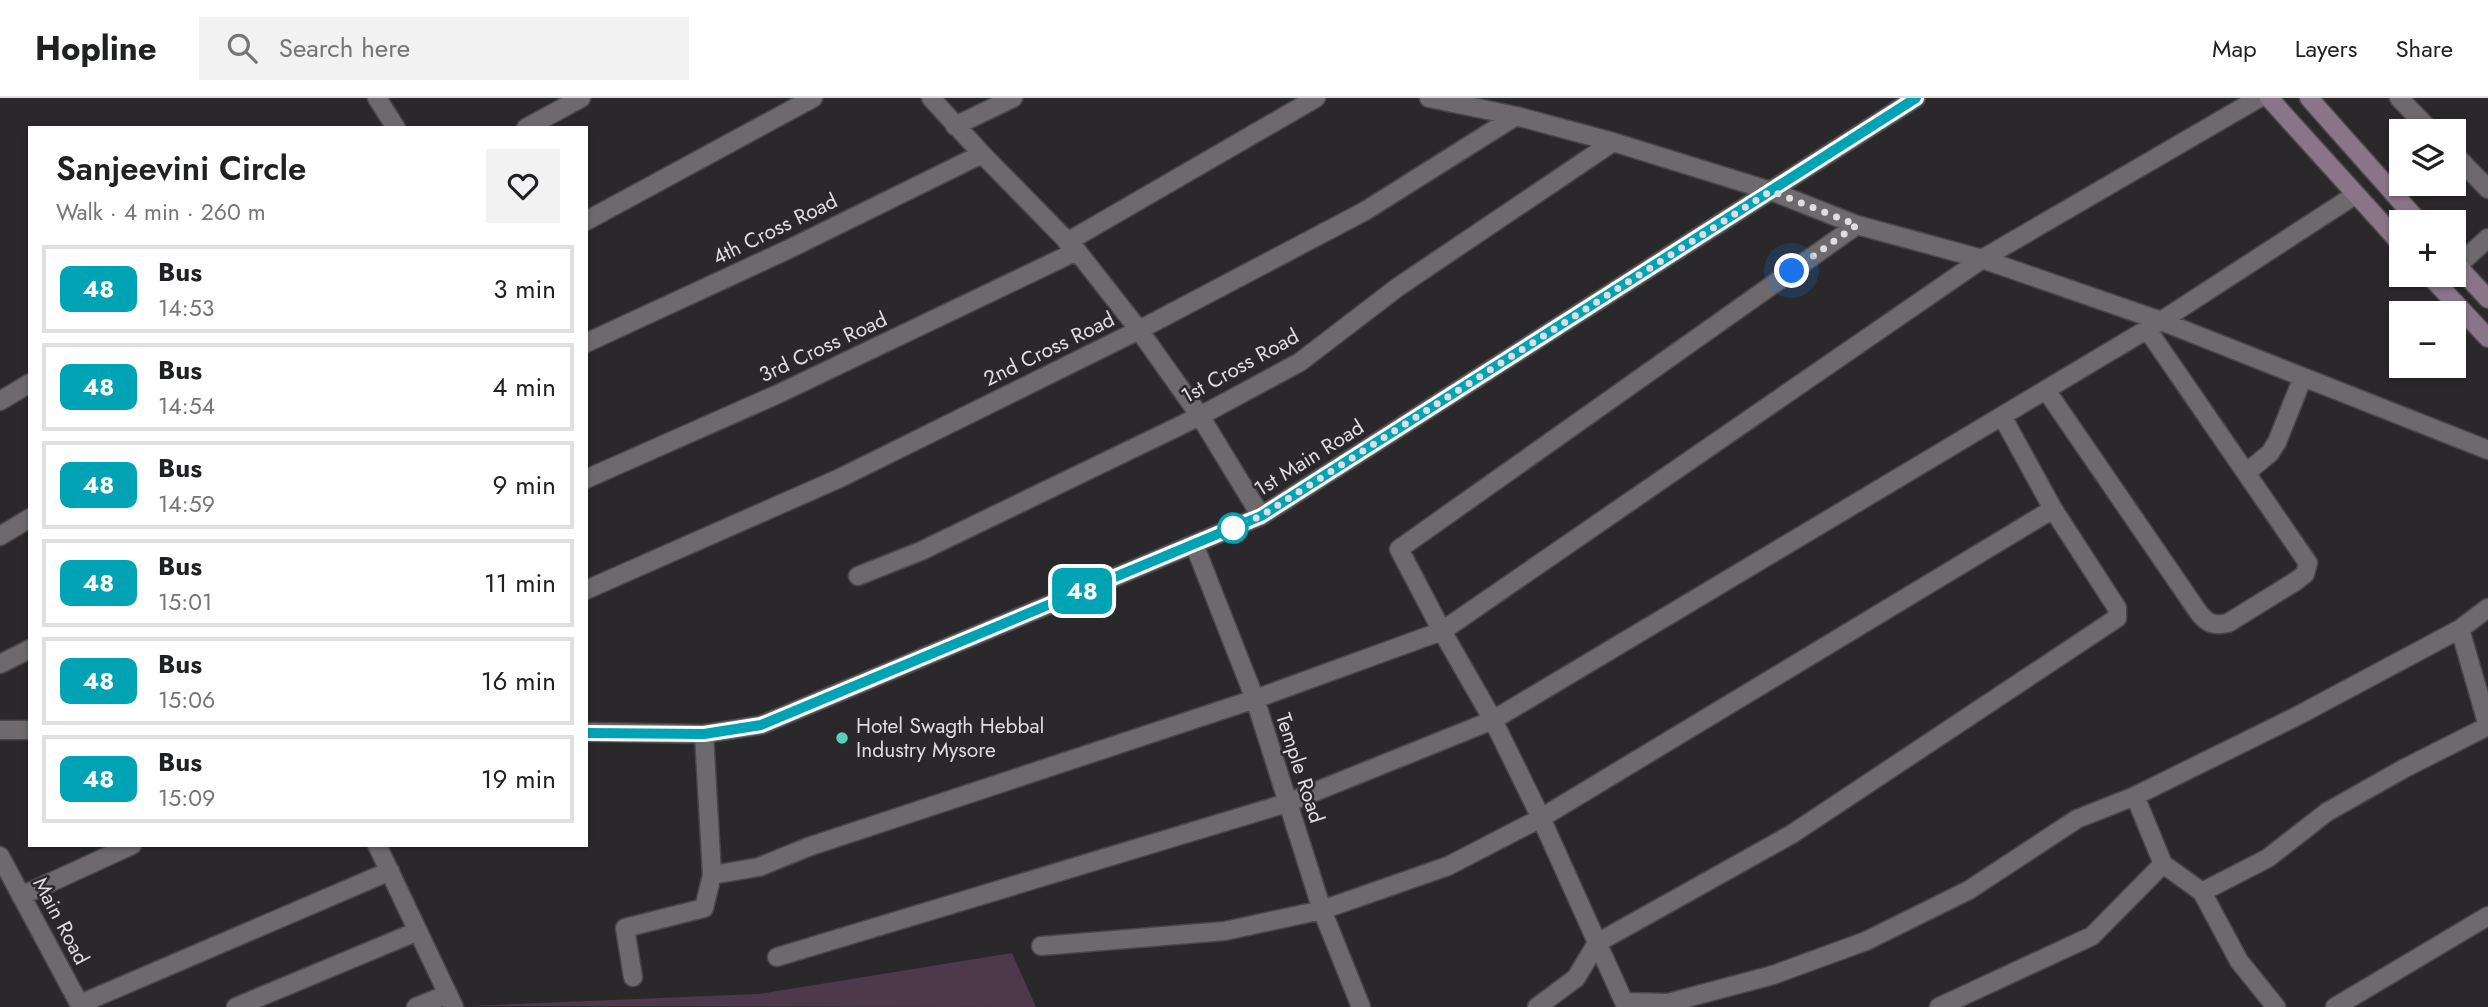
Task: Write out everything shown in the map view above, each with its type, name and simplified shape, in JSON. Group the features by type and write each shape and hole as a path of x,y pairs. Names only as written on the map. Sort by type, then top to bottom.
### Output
{"main road":[{"path":"2269,98 2389,231"},
{"path":"2309,98 2408,210"},
{"path":"2466,284 2488,299"},
{"path":"2456,287 2488,338"}],"street":[{"path":"377,98 395,126"},
{"path":"530,126 581,98"},
{"path":"588,220 813,98"},
{"path":"931,98 1072,246 1139,330 1200,416 1261,516"},
{"path":"955,126 1013,98"},
{"name":"3rd Cross Road","path":"588,477 778,394 1072,246 1316,98"},
{"path":"1429,98 1516,116 1613,142 1771,191 1857,225 1982,259 2154,325 2303,377 2488,450"},
{"name":"1st Main Road","path":"588,733 704,734 761,725 1261,516 1916,98"},
{"path":"712,875 759,867 808,846 1255,699 1442,632 1982,259 2259,98"},
{"path":"2399,98 2419,119"},
{"name":"2nd Cross Road","path":"588,589 840,478 1139,330 1365,211 1516,116"},
{"name":"1st Cross Road","path":"859,576 922,551 1200,416 1300,362 1398,286 1613,142"},
{"name":"4th Cross Road","path":"588,342 789,249 982,154"},
{"path":"2466,166 2488,189"},
{"path":"777,957 1287,803 1493,720 2154,325 2355,195"},
{"path":"1857,225 1399,549 1442,632 1493,720 1541,818 1624,1002 1668,1003 1773,975 1878,935 1969,890 2077,819 2135,796 2299,715 2460,629 2488,608"},
{"path":"2466,255 2488,238"},
{"path":"2046,390 2199,613 2207,622 2218,625 2228,623 2296,581 2305,574 2308,564 2246,473 2154,325"},
{"path":"2246,473 2270,453 2277,442 2303,377"},
{"path":"0,401 28,384"},
{"path":"1537,1007 1576,978 1597,943 1792,834 2118,618 2117,608 2053,509 2002,416"},
{"path":"1041,946 1225,931 1322,910 1448,866 1541,818 2053,509"},
{"path":"0,536 28,519"},
{"name":"Temple Road","path":"1194,544 1255,699 1322,910 1360,1007"},
{"path":"2202,892 2268,858 2328,811 2488,726 2460,629"},
{"path":"0,664 28,650"},
{"path":"0,730 28,730"},
{"path":"634,977 625,928 704,908 712,875 704,734"},
{"path":"2135,796 2163,864 2202,892 2239,961 2276,1007"},
{"path":"21,895 128,847"},
{"path":"378,847 451,1001 416,1007"},
{"name":"Main Road","path":"0,856 80,1005"},
{"path":"1938,1007 2092,936 2163,864"},
{"path":"80,1005 390,872"},
{"path":"2335,1007 2488,916"},
{"path":"236,1007 418,931"}],"shaded area":[{"path":"1012,953 1036,1007 467,1006 759,994"}],"bus line":[{"name":"48","path":"588,733 704,734 761,725 1261,516 1916,98"}],"place":[{"name":"Hotel Swagth Hebbal Industry Mysore","path":"842,738"}],"route":[{"path":"1233,528 1261,516 1771,191 1857,225 1792,271"}]}
